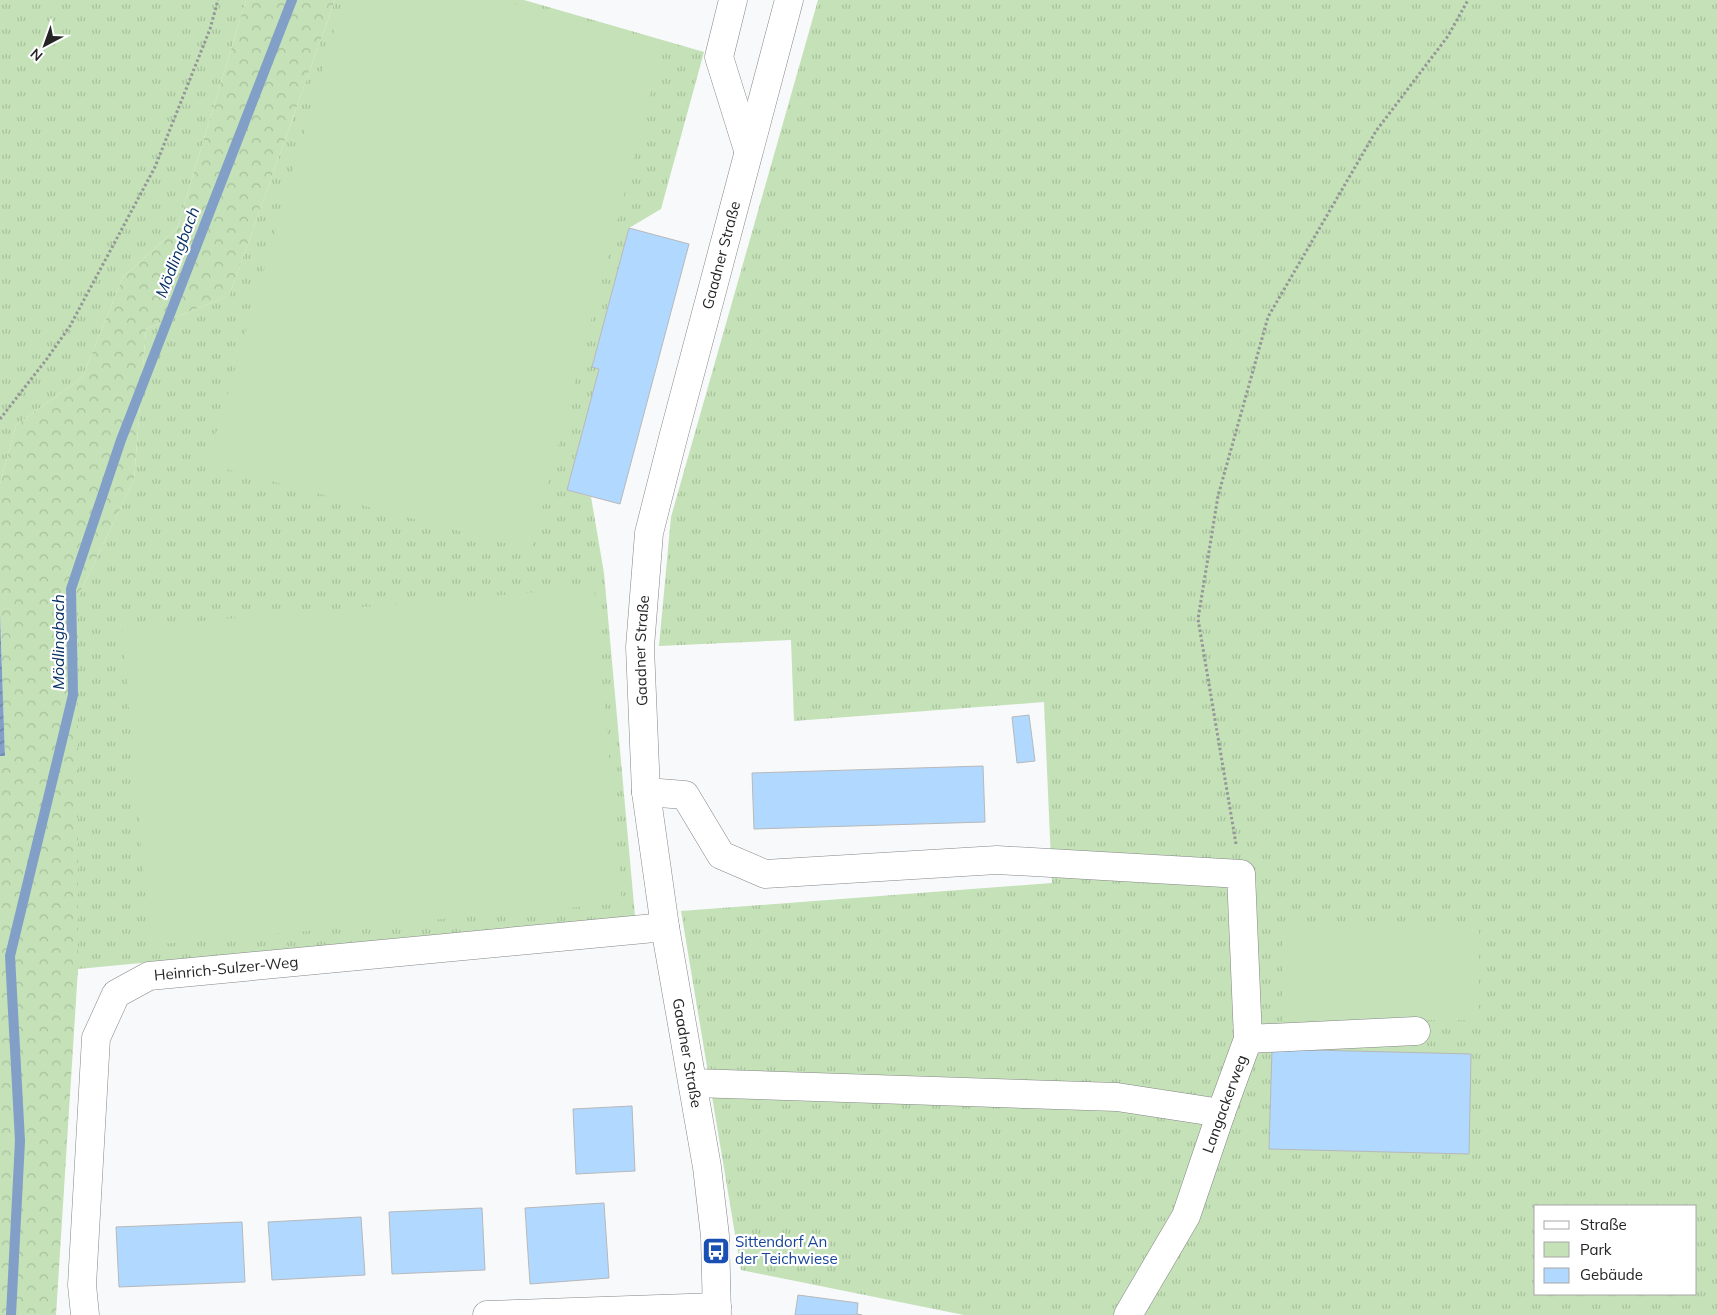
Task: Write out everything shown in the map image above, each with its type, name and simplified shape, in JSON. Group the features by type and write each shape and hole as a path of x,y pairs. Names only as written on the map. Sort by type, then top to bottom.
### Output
{"street":[{"path":"732,0 719,57 748,150"},
{"name":"Gaadner Straße","path":"717,1311 715,1236 707,1167 665,928 646,792 640,647 649,533 672,438 789,0"},
{"path":"646,792 685,795 721,855 765,874 997,860 1241,874"},
{"name":"Langackerweg","path":"1128,1315 1186,1216 1248,1039 1241,874"},
{"name":"Heinrich-Sulzer-Weg","path":"85,1315 82,1285 96,1038 116,994 150,976 665,928"},
{"path":"1248,1039 1416,1032"},
{"path":"693,1083 1117,1097 1221,1112"},
{"path":"487,1315 717,1311"}],"path":[{"path":"0,419 70,326 156,168 210,29 218,0"},
{"path":"1241,874 1198,619 1218,496 1268,317 1376,131 1448,36 1468,0"}],"green space":[{"path":"0,0 246,0 177,228 123,277 82,378 16,425 0,484"},
{"path":"246,0 335,0 229,296 146,329 134,480 78,597 78,969 56,1315 0,1315 0,756 5,756 0,614 0,484 16,425 82,378 123,277 177,228"},
{"path":"335,0 524,0 704,52 661,209 629,228 592,367 599,369 567,490 591,497 604,573 635,916 78,969 78,597 134,480 146,329 229,296"},
{"path":"343,0 499,0 664,42 531,550 207,464"},
{"path":"818,0 1717,0 1717,1315 964,1315 741,1270 681,911 1052,883 1044,702 794,721 791,640 659,646 671,517"},
{"path":"594,587 622,903 150,945 122,628"},
{"path":"1282,927 1479,927 1479,1020 1282,1021"}],"water":[{"path":"0,614 5,756 0,756"}],"building":[{"path":"629,228 689,244 620,504 567,490 599,369 592,367"},
{"path":"1029,715 1035,761 1017,763 1012,717"},
{"path":"983,766 985,822 754,829 752,773"},
{"path":"1272,1049 1471,1054 1469,1154 1269,1149"},
{"path":"632,1106 635,1171 576,1174 573,1109"},
{"path":"604,1203 609,1278 530,1284 525,1208"},
{"path":"482,1208 485,1270 392,1274 389,1212"},
{"path":"361,1217 365,1275 272,1280 268,1222"},
{"path":"242,1222 245,1282 119,1287 116,1227"},
{"path":"798,1295 858,1303 857,1314 862,1315 795,1315"}],"waterway":[{"name":"Mödlingbach","path":"11,1315 20,1141 10,956 73,695 71,589 121,440 292,0"}],"place":[{"name":"Sittendorf An der Teichwiese","path":"716,1251"}]}
